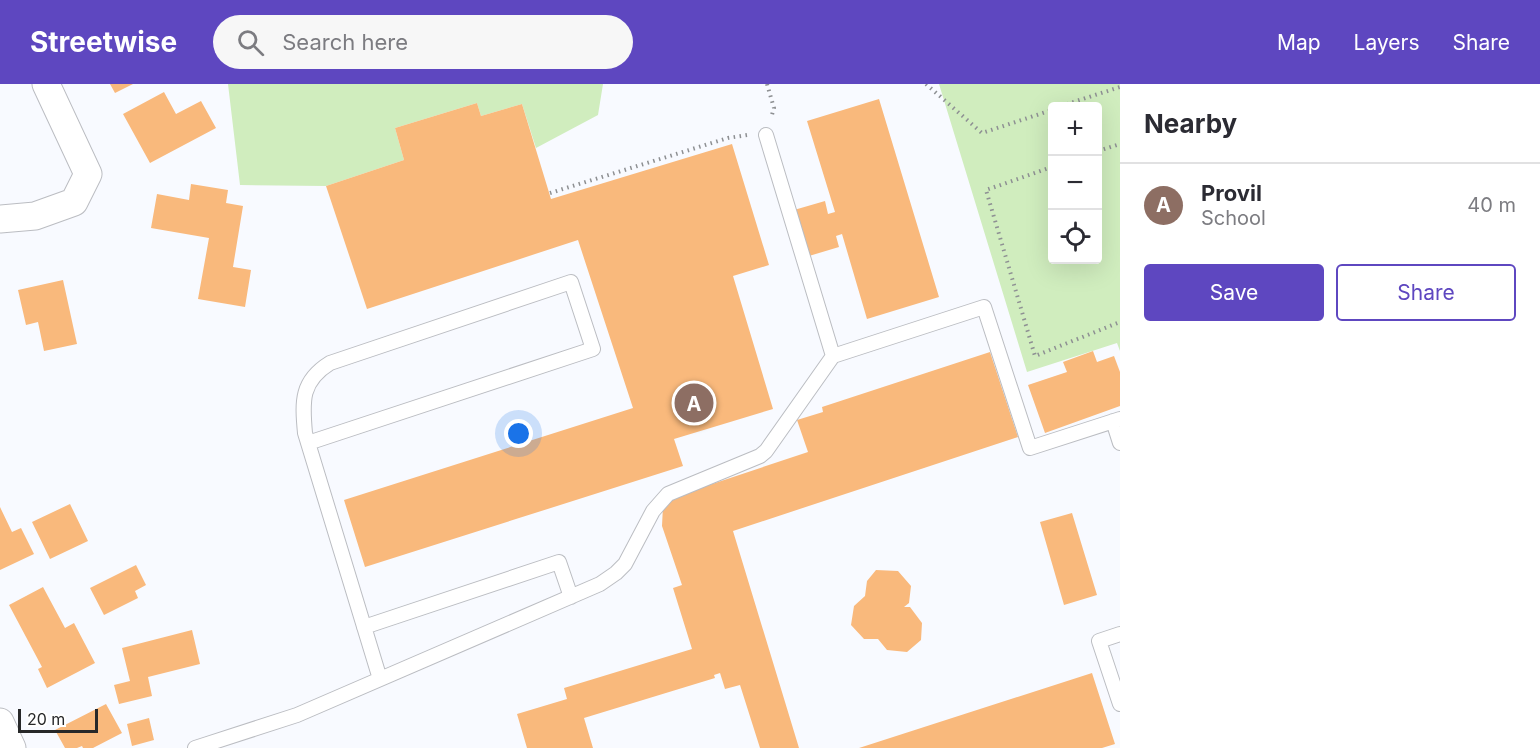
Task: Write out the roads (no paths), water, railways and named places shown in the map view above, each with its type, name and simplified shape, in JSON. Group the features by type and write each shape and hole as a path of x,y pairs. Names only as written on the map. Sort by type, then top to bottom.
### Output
{"street":[{"path":"2,210 35,216 74,202 88,174 46,84"},
{"path":"0,722 12,748"}],"lane":[{"path":"766,135 833,357"},
{"path":"309,443 593,349 571,282 330,363 319,370 306,388 303,413 309,443 380,679"},
{"path":"195,748 297,716 600,584 625,564 653,511 668,494 760,456 766,451 833,357 984,307 1030,448 1117,420 1120,443"},
{"path":"364,627 559,562 571,597"},
{"path":"1120,634 1099,640 1120,704"}],"place":[{"name":"Provil","path":"694,403"}]}
